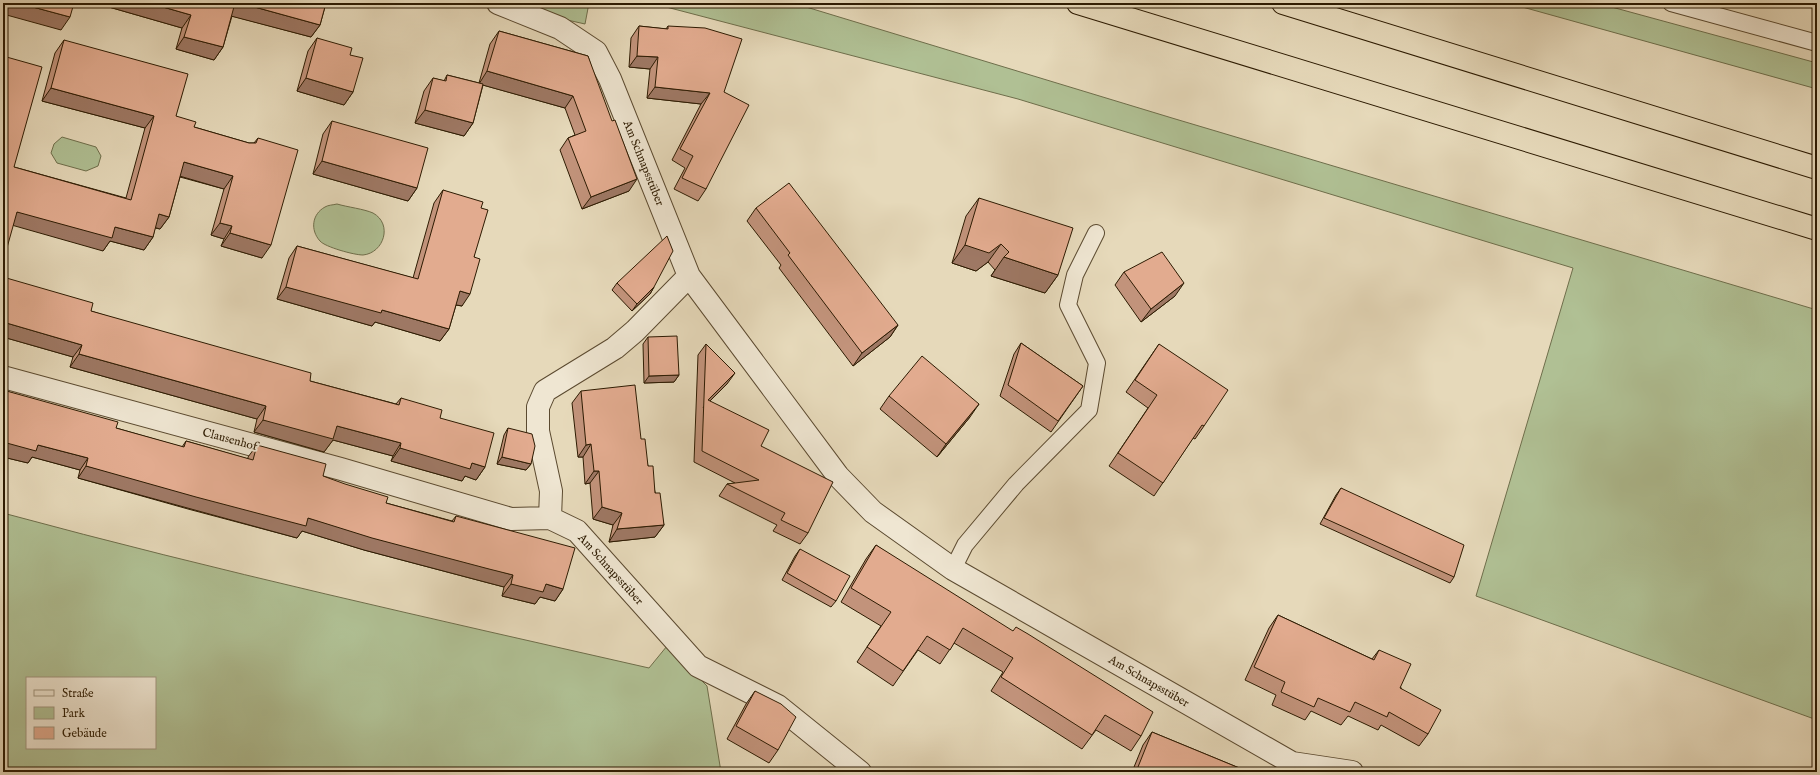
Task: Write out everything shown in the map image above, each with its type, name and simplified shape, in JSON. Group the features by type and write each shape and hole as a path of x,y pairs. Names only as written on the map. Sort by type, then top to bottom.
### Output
{"highway":[{"path":"1078,3 1817,229"},
{"path":"1283,3 1817,168"},
{"path":"1730,140 1817,156"},
{"path":"1719,199 1817,243"}],"street":[{"name":"Am Schnapsstüber","path":"498,3 560,28 596,52 610,80 689,276 838,476 873,512 953,569 1292,763 1352,772"},
{"path":"550,518 551,490 538,431 538,407 545,391 615,348 689,276"},
{"name":"Clausenhof","path":"3,378 334,467 511,519 550,518"},
{"name":"Am Schnapsstüber","path":"550,518 577,531 698,666 778,706 860,772"}],"lane":[{"path":"1671,3 1817,43"},
{"path":"953,569 965,545 1016,484 1089,410 1097,363 1068,305 1075,275 1096,234"}],"green space":[{"path":"530,3 589,3 585,24 554,17"},
{"path":"651,3 793,3 1172,118 1817,310 1817,720 1476,596 1573,268 1018,99"},
{"path":"1508,3 1597,3 1817,63 1817,89"},
{"path":"62,137 96,147 101,156 98,166 86,171 57,163 51,153 54,144"},
{"path":"337,204 373,213 379,218 383,224 384,231 381,244 376,249 370,253 359,255 333,248 320,241 315,232 315,218 317,214 325,207"},
{"path":"3,513 244,575 649,668 667,646 707,686 721,772 3,772"}],"building":[{"path":"18,3 74,3 70,17"},
{"path":"149,3 235,3 223,47 184,37 191,15"},
{"path":"240,3 326,3 320,25"},
{"path":"639,26 668,29 668,26 705,28 742,39 724,92 749,105 706,189 682,178 693,156 680,149 710,93 655,87 658,57 637,56"},
{"path":"499,31 588,56 612,121 615,120 637,179 591,197 568,138 586,131 573,96 487,71"},
{"path":"317,38 352,48 350,55 363,58 353,92 306,78"},
{"path":"64,40 188,74 176,116 196,122 194,127 249,143 256,143 258,138 298,150 271,245 230,233 232,226 220,223 233,176 184,162 169,217 159,214 153,237 115,227 112,238 17,212 3,262 3,56 42,67 14,167 131,200 154,116 51,88"},
{"path":"447,75 483,84 473,123 425,110 433,78 446,81"},
{"path":"332,121 428,148 417,188 322,161"},
{"path":"789,183 898,325 862,353 788,255 790,253 756,208"},
{"path":"443,190 483,202 481,208 488,210 474,257 480,259 470,294 460,291 449,329 382,310 381,313 286,287 297,246 418,279"},
{"path":"979,198 1073,228 1058,275 1004,257 1009,252 1001,244 989,253 965,245"},
{"path":"667,236 673,251 654,287 637,304 617,283"},
{"path":"1162,252 1184,283 1151,309 1124,272"},
{"path":"3,277 93,303 91,311 311,373 310,381 399,405 401,398 442,410 440,418 494,433 485,467 472,463 470,469 400,448 401,443 337,426 333,439 263,420 266,406 79,354 82,345 3,322"},
{"path":"677,336 679,375 649,376 648,337"},
{"path":"1021,343 1083,386 1058,421 1008,385"},
{"path":"706,344 735,373 708,400 769,430 761,446 833,482 808,533 781,520 785,513 727,484 759,480 702,451"},
{"path":"1159,344 1228,390 1204,426 1202,425 1163,483 1118,453 1157,395 1135,380"},
{"path":"922,356 979,404 946,444 889,396"},
{"path":"635,385 641,439 645,439 648,466 653,466 655,493 660,493 664,525 617,529 622,513 602,507 599,471 594,471 591,444 586,445 581,391"},
{"path":"3,390 118,422 116,428 184,447 186,441 253,460 257,445 326,464 323,476 388,497 386,503 454,522 456,516 575,548 563,589 546,584 543,592 511,584 513,575 372,538 308,518 306,526 196,497 86,466 88,458 38,445 36,451 3,442"},
{"path":"508,428 532,434 535,446 531,464 502,457"},
{"path":"1341,488 1464,545 1454,577 1324,518"},
{"path":"876,545 1013,631 1016,627 1153,712 1141,736 1105,715 1092,735 1001,677 1013,658 963,628 950,650 927,636 903,671 867,647 891,612 851,588"},
{"path":"800,549 850,576 836,601 787,573"},
{"path":"1278,615 1374,660 1379,650 1411,664 1400,688 1441,710 1428,734 1389,712 1387,717 1355,702 1350,712 1318,698 1314,707 1281,692 1285,682 1254,667"},
{"path":"755,691 781,704 796,717 778,750 736,726"},
{"path":"1152,732 1249,772 1136,772"}]}
